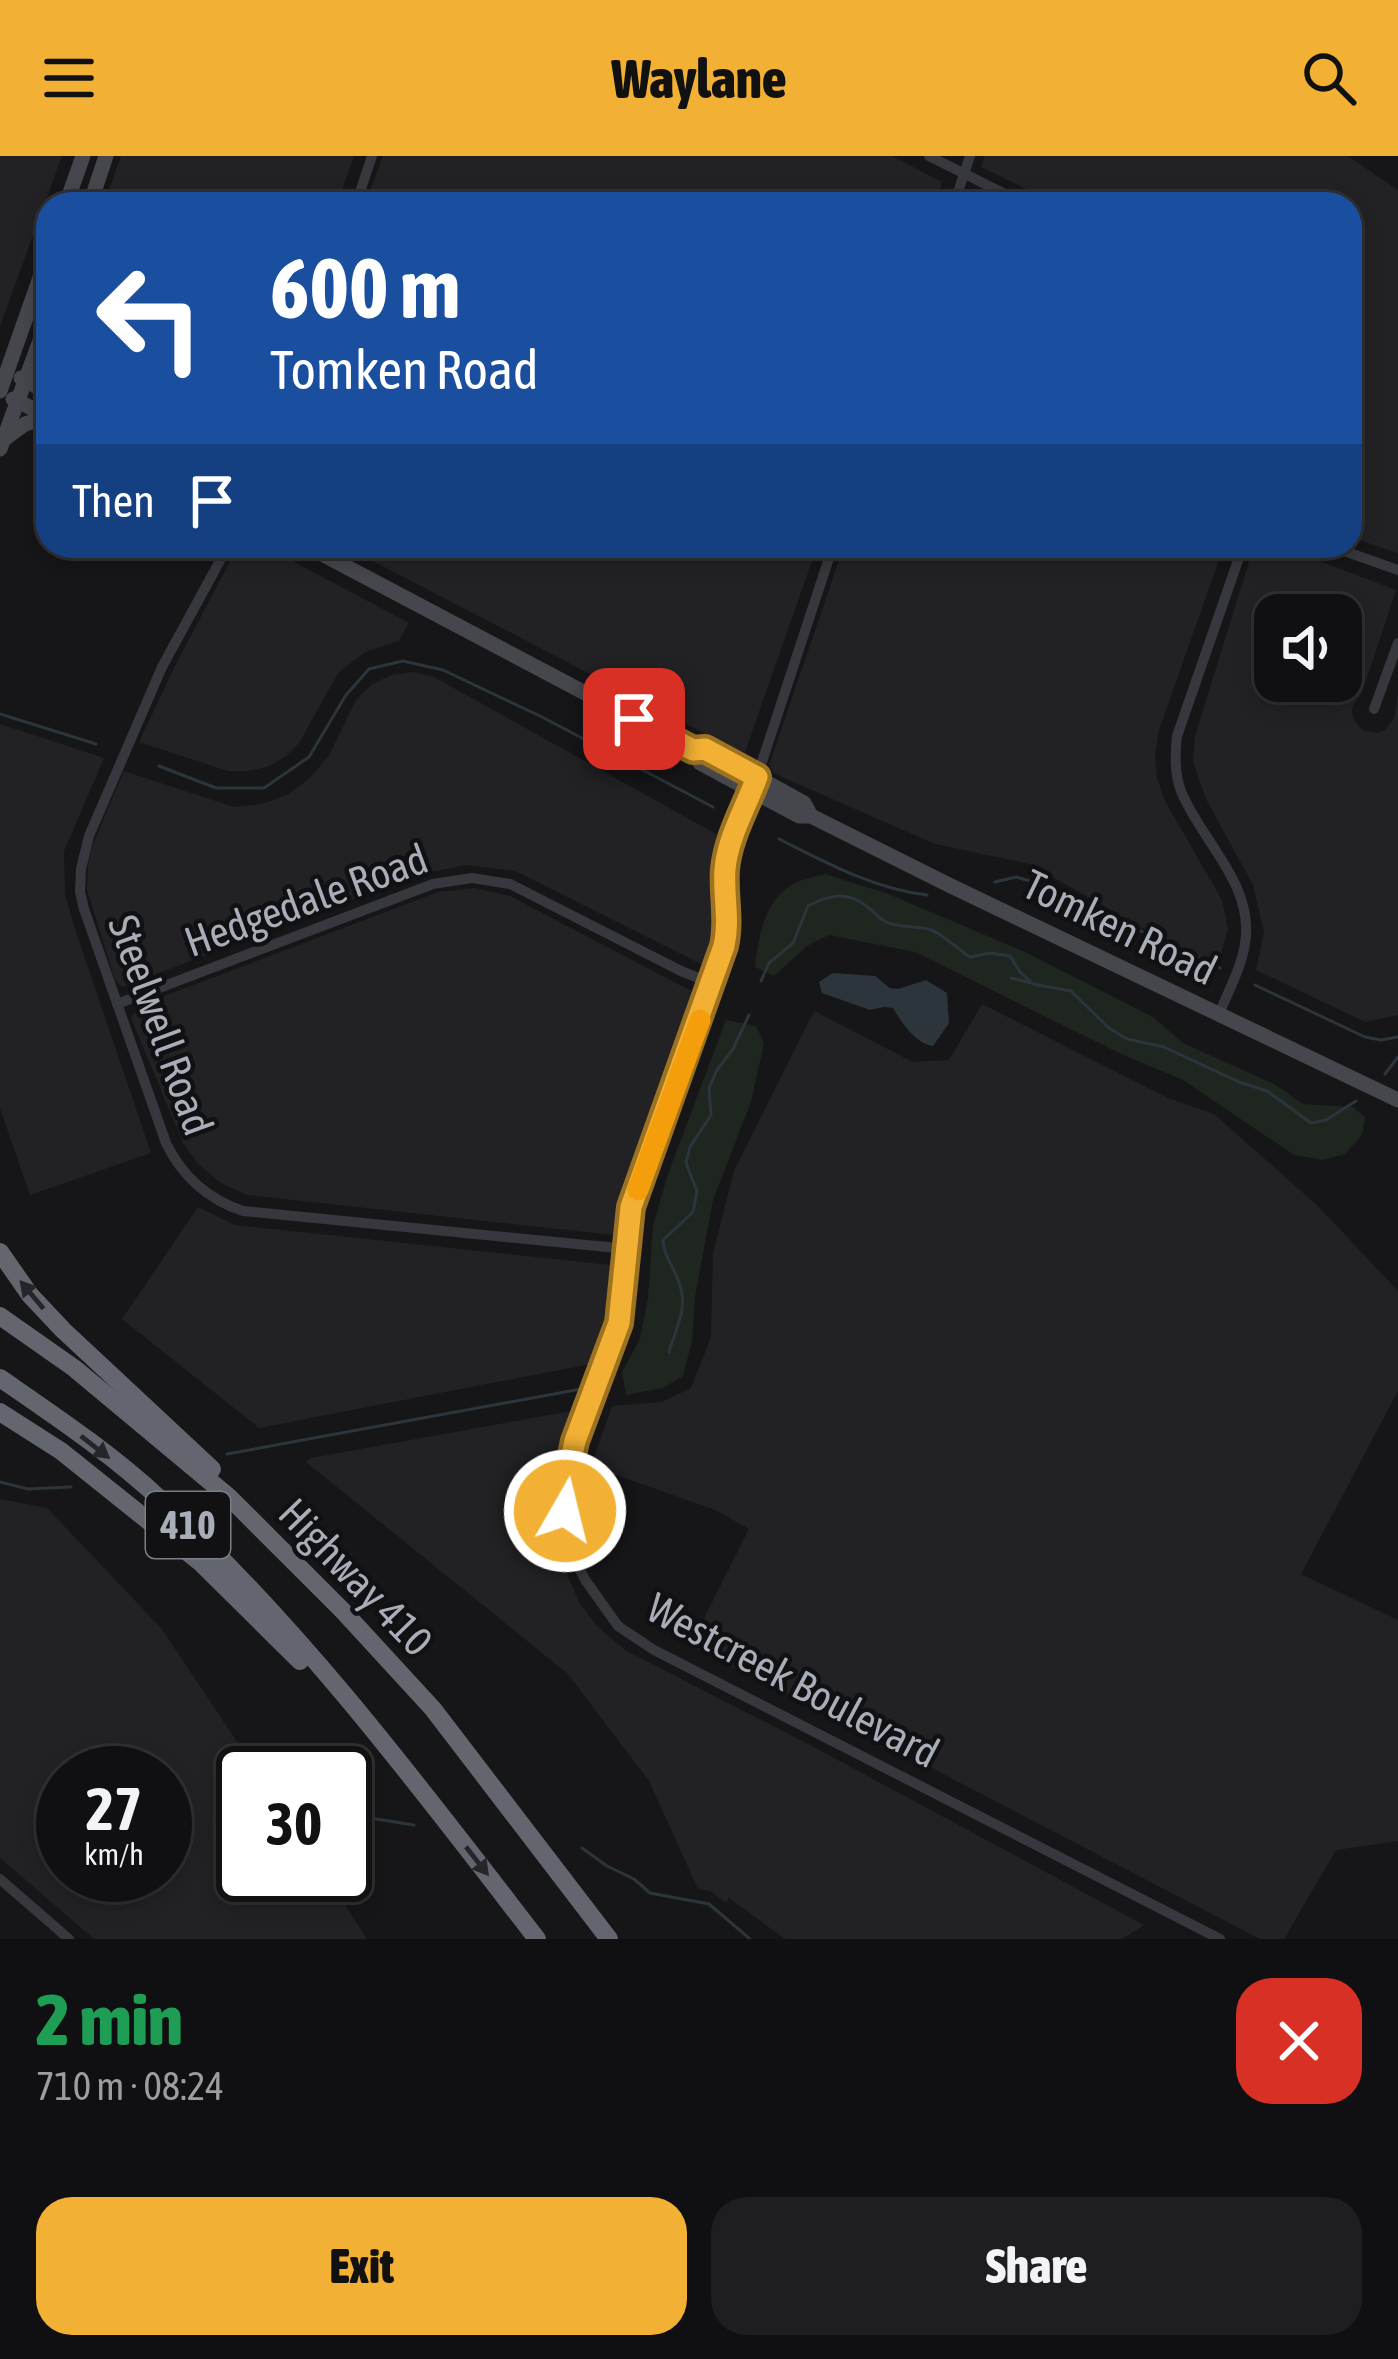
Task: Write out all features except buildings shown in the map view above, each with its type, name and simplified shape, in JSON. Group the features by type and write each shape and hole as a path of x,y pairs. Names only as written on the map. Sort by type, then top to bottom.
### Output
{"highway":[{"path":"0,1252 30,1295 63,1330 217,1473 230,1498"},
{"name":"Highway 410","path":"0,1316 74,1368 230,1498 343,1611 433,1709 608,1939"},
{"name":"Highway 410","path":"0,1378 158,1496 226,1563 350,1700 537,1939"},
{"path":"0,1412 61,1451 201,1563 325,1686 350,1700"}],"main road":[{"path":"70,192 83,156"},
{"path":"93,192 106,156"},
{"path":"36,288 0,391 36,410"},
{"path":"0,348 20,333"},
{"path":"2,444 36,351"},
{"path":"8,371 36,386"},
{"path":"2,444 36,420"},
{"name":"Tomken Road","path":"330,558 693,750 705,749 755,784 804,803 811,815 1398,1100"}],"street":[{"path":"360,192 372,156"},
{"path":"929,156 1001,192"},
{"path":"958,192 970,156"},
{"path":"1362,557 1398,570"},
{"name":"Steelwell Road","path":"221,558 162,667 83,854 80,892 84,909 174,1159 186,1176 225,1205 243,1211 627,1249"},
{"name":"Westcreek Boulevard","path":"825,558 755,784 728,854 728,930 713,983 631,1207 619,1323 575,1441 566,1483 568,1536 576,1563 610,1616 654,1650 1220,1939"},
{"path":"1219,1014 1245,944 1244,912 1231,876 1181,792 1175,750 1239,558"},
{"path":"1374,709 1398,643"},
{"name":"Hedgedale Road","path":"117,1004 433,884 472,878 510,884 713,983"},
{"path":"0,1879 69,1939"}],"shaded area":[{"path":"0,156 62,156 49,192 36,192 36,227 0,326"},
{"path":"121,156 354,156 341,192 108,192"},
{"path":"383,156 892,156 942,182 939,192 370,192"},
{"path":"985,156 1348,156 1398,190 1398,553 1362,541 1362,192 1032,192 981,167"},
{"path":"232,558 287,558 409,623 399,641 365,652 338,673 299,743 285,757 248,771 228,771 139,742"},
{"path":"367,558 812,561 745,752"},
{"path":"840,558 1220,558 1159,730 1155,754 1165,801 1222,900 1228,929 1216,970 1030,864 935,844 775,774 769,765"},
{"path":"1250,558 1312,558 1396,590 1362,693 1362,594 1254,594 1254,702 1355,702 1354,720 1363,731 1378,733 1394,719 1398,694 1398,1015 1365,1022 1256,970 1264,932 1253,885 1206,799 1193,762 1195,736"},
{"path":"413,672 434,677 718,835 710,870 713,932 705,966 515,871 466,865 416,875 122,987 115,980 87,890 93,844 124,771 234,807 262,804 289,794 311,777 329,755 356,700 371,685 391,675"},
{"path":"0,724 104,758 64,851 65,893 151,1153 30,1195 0,1108"},
{"path":"825,874 886,893 1025,952 1153,1017 1183,1043 1276,1085 1303,1104 1353,1107 1365,1117 1362,1135 1345,1154 1323,1160 1294,1155 1183,1080 915,952 829,935 807,946 774,976 755,967 770,907 797,882"},
{"path":"475,888 510,896 695,993 614,1235 247,1195 221,1183 199,1165 183,1143 131,1018 138,1006 438,892"},
{"path":"833,973 875,976 898,989 926,980 947,993 949,1023 933,1046 926,1044 910,1032 893,1008 870,1010 822,993 819,982"},
{"path":"982,1004 1168,1098 1214,1114 1318,1206 1398,1291 1398,1391 1301,1574 1398,1620 1398,1841 1336,1850 1284,1939 1260,1939 690,1646 749,1529 715,1510 591,1466 612,1406 662,1402 691,1388 711,1337 713,1253 734,1171 814,1011 913,1062 949,1060"},
{"path":"726,1020 756,1026 764,1043 751,1102 713,1200 683,1376 663,1388 626,1395 622,1372 640,1339 653,1226"},
{"path":"198,1207 235,1225 610,1265 608,1318 591,1364 259,1428 122,1319"},
{"path":"577,1410 558,1467 557,1540 580,1604 597,1626 625,1650 1144,1925 1122,1939 785,1939 729,1898 726,1903 698,1889 649,1781 568,1674 306,1462"},
{"path":"0,1499 47,1508 161,1628 240,1746 216,1746 216,1902 343,1902 367,1939 94,1939 51,1902 192,1902 192,1746 36,1746 36,1889 0,1858"}],"waterway":[{"path":"159,766 216,788 264,788 309,757 346,695 369,669 403,661 443,670 713,807"},
{"path":"0,714 96,744"},
{"path":"779,839 870,881 927,895"},
{"path":"995,882 1016,877 1040,884 1220,968"},
{"path":"761,981 769,963 793,943 808,906 846,897 890,923 935,932 970,957 1010,956 1033,984 1071,991 1127,1039 1164,1047 1267,1091 1311,1123 1326,1120 1356,1101"},
{"path":"1011,978 1031,983"},
{"path":"1255,985 1365,1037 1398,1037"},
{"path":"669,1352 682,1294 663,1240 693,1212 697,1191 686,1163 690,1147 711,1115 709,1088 717,1070 749,1015"},
{"path":"1385,1074 1398,1057"},
{"path":"227,1454 581,1389"},
{"path":"0,1482 28,1489 71,1487"},
{"path":"372,1818 414,1825"},
{"path":"582,1848 650,1893 709,1904 750,1939"}],"slow traffic":[{"path":"638,1190 700,1020"}],"route":[{"path":"565,1511 575,1441 619,1323 631,1207 724,946 728,854 757,777 634,719"}]}
